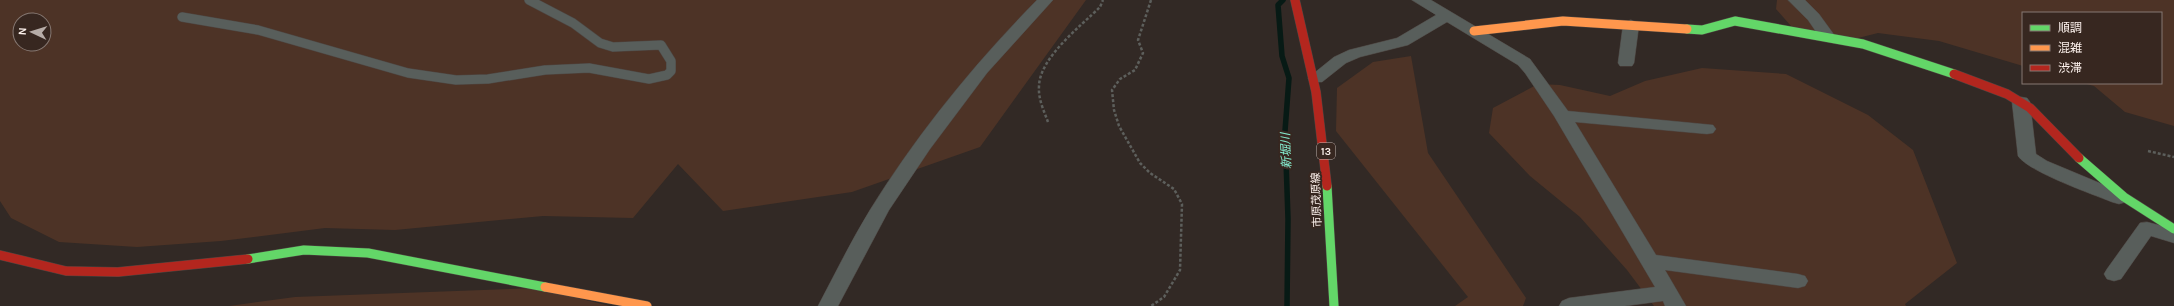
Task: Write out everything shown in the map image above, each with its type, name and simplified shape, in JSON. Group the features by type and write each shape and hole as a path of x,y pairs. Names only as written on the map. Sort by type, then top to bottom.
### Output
{"street":[{"path":"828,306 887,198 932,134 984,64 1045,0"},
{"name":"市原茂原線","path":"1295,0 1316,78 1326,147 1334,306"},
{"path":"1420,0 1439,8 1524,62 1543,86 1563,116 1671,299 1568,306"},
{"path":"1796,0 1814,17 1827,36"},
{"path":"1316,78 1340,60 1355,53 1402,42 1439,8"},
{"path":"1474,31 1563,21 1702,30 1735,21 1827,36 1862,44 1976,81 2021,102 2030,108 2105,184 2128,202"},
{"path":"1626,62 1631,25"},
{"path":"2021,102 2027,156 2041,165 2128,202 2174,229"},
{"path":"1563,116 1707,130"},
{"path":"2114,274 2147,228 2174,236"},
{"path":"0,255 6,258 66,271 118,272 226,262 304,250 368,253 646,306"},
{"path":"1649,261 1798,281"}],"lane":[{"path":"182,17 258,30 408,73 456,80 488,79 545,70 589,68 650,79 667,75 671,71 671,61 661,45 613,47 600,43 573,23 529,0"}],"path":[{"path":"1048,122 1040,97 1039,84 1042,75 1060,46 1100,7 1103,0"},
{"path":"1151,0 1138,40 1143,53 1135,70 1120,79 1112,90 1111,97 1119,126 1140,163 1150,173 1174,189 1182,204 1180,270 1164,297 1151,306"},
{"path":"2148,151 2174,157"}],"shaded area":[{"path":"0,0 1086,0 980,147 852,192 723,211 678,164 633,218 543,216 395,230 325,228 221,241 137,247 59,242 11,218 0,201"},
{"path":"1777,0 2174,0 2174,126 2125,112 2094,86 2087,84 2162,84 2162,12 2022,12 2022,66 1939,41 1878,33 1834,44 1791,26 1776,9"},
{"path":"1411,56 1428,153 1526,298 1523,306 1455,306 1468,297 1336,131 1337,88 1373,62"},
{"path":"1702,68 1786,74 1868,115 1913,150 1957,263 1905,304 1906,306 1654,306 1627,270 1580,217 1530,176 1489,133 1493,108 1538,84 1560,85 1610,96 1645,81"},
{"path":"536,288 610,306 229,306 295,297"}],"waterway":[{"name":"新堀川","path":"1283,0 1278,5 1282,56 1289,78 1285,131 1288,219 1287,306"}],"traffic: fast":[{"path":"1687,29 1702,30 1735,21 1863,44 1954,74"},
{"path":"2079,158 2102,180 2124,197 2174,229"},
{"path":"1327,186 1334,306"},
{"path":"248,259 304,250 368,253 545,287"}],"traffic: slow":[{"path":"1474,31 1563,21 1687,29"},
{"path":"545,287 647,306"}],"traffic: jam":[{"path":"1295,0 1307,46 1316,92 1327,186"},
{"path":"1954,74 2007,94 2030,108 2079,158"},
{"path":"0,255 66,271 118,272 248,259"}]}
